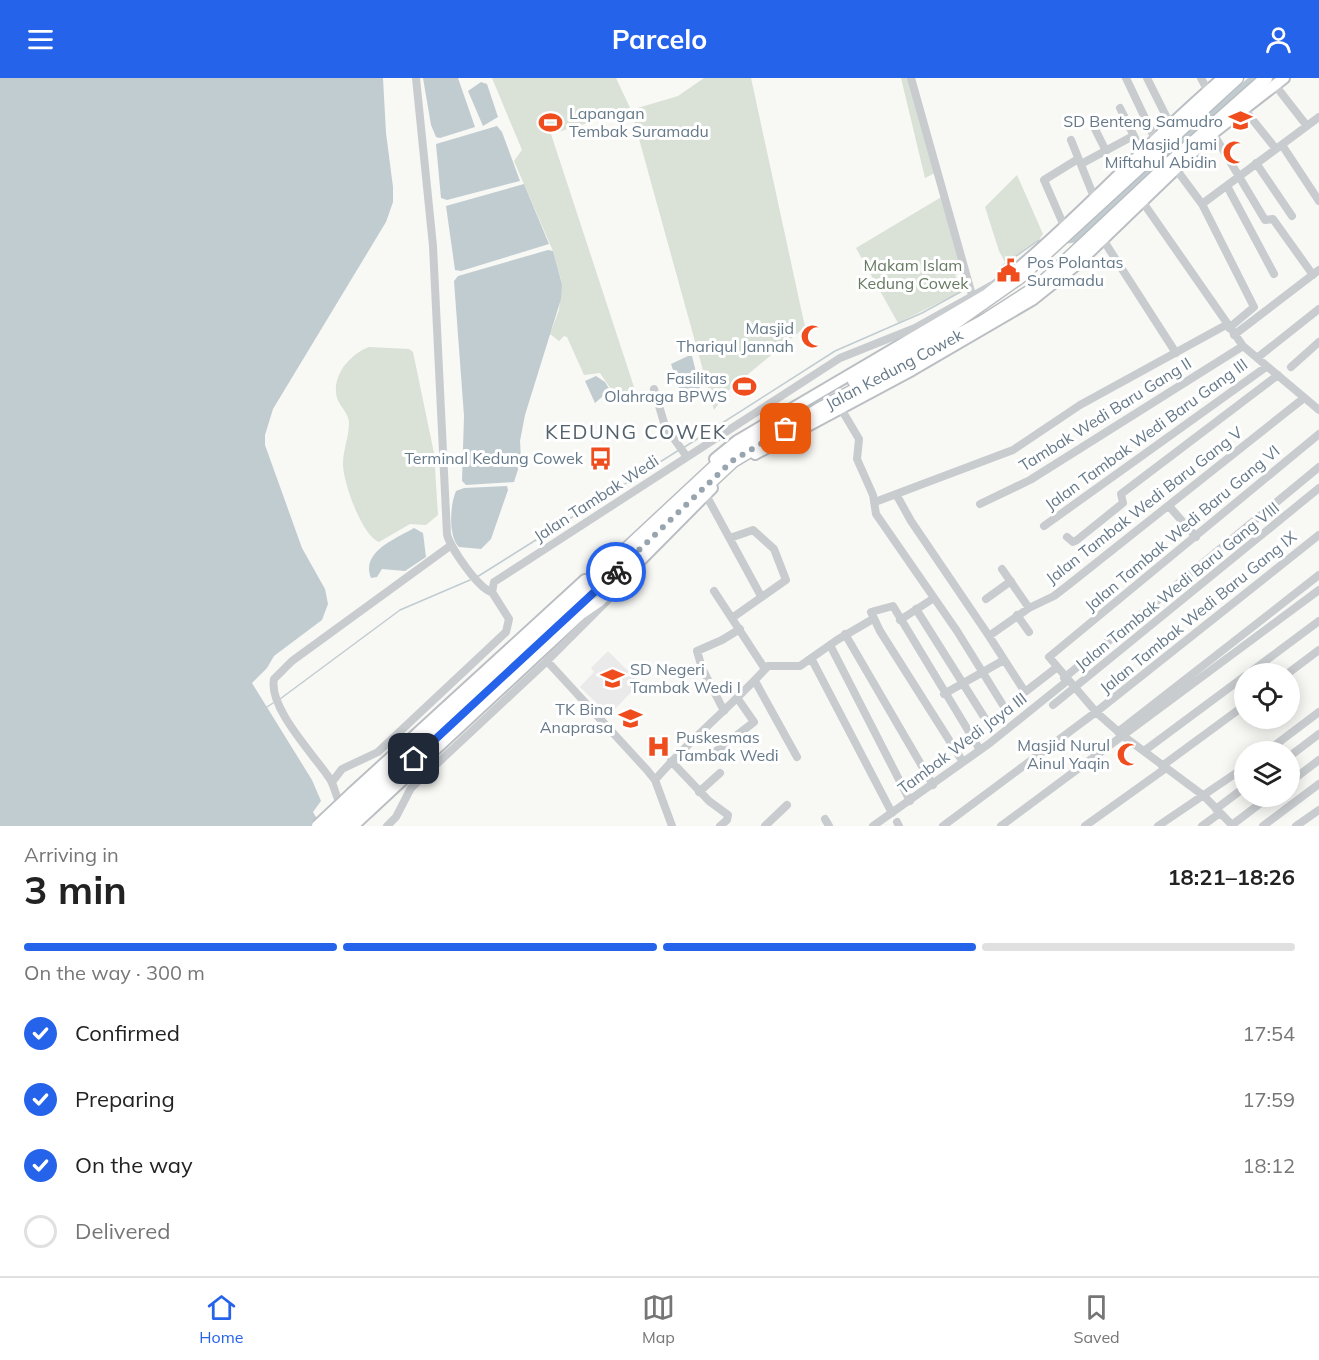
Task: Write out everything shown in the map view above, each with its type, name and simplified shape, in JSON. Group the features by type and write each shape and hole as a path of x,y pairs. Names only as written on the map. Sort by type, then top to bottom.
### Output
{"highway":[{"name":"Jalan Kedung Cowek","path":"361,802 731,451 967,316 1020,277 1057,237 1143,155 1237,84 1270,82"},
{"name":"Jalan Kedung Cowek","path":"361,802 732,461 822,407 1006,308 1041,284 1173,165 1237,84"},
{"path":"948,350 953,337"},
{"path":"329,826 361,802"},
{"path":"342,826 361,802"}],"main road":[{"name":"Jalan Kedung Cowek","path":"361,802 581,614 600,601 744,460 948,350 1032,300 1059,280 1142,201 1173,165 1245,109 1270,82 1284,78"},
{"name":"Jalan Kedung Cowek","path":"361,802 721,453 917,332 973,304 1057,237 1094,197 1143,155 1170,124 1208,91 1237,84"},
{"path":"317,826 361,802"},
{"path":"353,826 361,802"}],"street":[{"path":"332,782 342,769 383,747 506,632 509,619 492,592 486,591 450,546 447,534 433,246 416,78"},
{"path":"911,78 972,295"},
{"path":"1126,78 1155,139"},
{"path":"1147,78 1170,124"},
{"path":"1201,78 1208,91"},
{"path":"1270,82 1307,126"},
{"path":"1120,108 1143,155"},
{"path":"1245,109 1279,147 1319,201"},
{"path":"1202,204 1319,117"},
{"path":"1093,125 1106,151"},
{"path":"875,502 1013,450 1080,405 1176,353 1231,330 1316,272 1273,219 1265,220 1213,133"},
{"path":"1057,237 1044,180 1133,136"},
{"path":"1071,141 1094,197"},
{"path":"1256,164 1292,216"},
{"path":"1173,165 1202,204 1254,308 1231,330"},
{"path":"1227,186 1274,274"},
{"path":"1142,201 1243,346 1319,410"},
{"path":"1102,238 1176,353"},
{"name":"Jalan Tambak Wedi","path":"492,592 494,582 683,452 840,358 917,332 972,295 1006,278"},
{"path":"1257,358 1319,309"},
{"path":"1291,367 1319,342"},
{"name":"Tambak Wedi Baru Gang II","path":"980,504 1030,480 1243,346"},
{"path":"826,367 837,383"},
{"name":"Jalan Tambak Wedi Baru Gang III","path":"1044,526 1266,367"},
{"path":"1067,537 1075,542 1123,503 1121,494 1278,375"},
{"path":"654,389 665,426 683,452"},
{"name":"Jalan Tambak Wedi Baru Gang V","path":"989,636 1017,615 1054,596 1304,398"},
{"path":"840,407 859,439 857,459 875,502 878,518 934,598 1006,710"},
{"name":"Jalan Tambak Wedi Baru Gang VI","path":"1056,668 1049,657 1319,434"},
{"name":"Tambak Wedi Jaya III","path":"873,826 980,750 1319,467"},
{"name":"Jalan Tambak Wedi Baru Gang VIII","path":"1053,705 1075,690 1319,488"},
{"path":"896,494 911,521 1026,692 1056,668 1096,712 1120,734 1204,796 1232,826 1256,807"},
{"path":"706,495 761,596"},
{"path":"1168,506 1196,537"},
{"path":"730,538 751,530 774,549 786,580 732,618"},
{"name":"Jalan Tambak Wedi Baru Gang IX","path":"943,826 1096,712 1319,535"},
{"path":"360,826 339,804 332,782 274,696 274,679 292,661 450,546"},
{"path":"1002,569 1029,608"},
{"path":"387,826 396,817 411,788 547,661 610,598 633,570"},
{"path":"1001,826 1319,575"},
{"path":"986,599 1011,581"},
{"path":"1120,734 1319,590"},
{"path":"714,591 765,669"},
{"path":"900,620 934,598"},
{"path":"963,762 873,619 871,612 892,606 980,750"},
{"path":"916,609 991,728"},
{"path":"1017,615 1029,632"},
{"path":"655,780 671,761 738,699 765,669 772,664 798,667 845,634 873,619"},
{"path":"1263,663 1319,621"},
{"path":"724,711 702,668 697,651 740,629"},
{"path":"845,634 933,785"},
{"path":"830,645 910,801"},
{"path":"1300,664 1319,650"},
{"path":"811,658 892,813"},
{"path":"944,694 1004,660"},
{"path":"547,661 655,780 672,826"},
{"path":"755,681 797,757"},
{"path":"1144,751 1234,685"},
{"path":"710,756 754,722 738,699"},
{"path":"1281,741 1319,712"},
{"path":"1085,826 1234,713"},
{"path":"1300,748 1319,734"},
{"path":"1300,774 1319,760"},
{"path":"671,761 699,792 728,815 727,820 720,826"},
{"path":"699,792 720,773"},
{"path":"1158,826 1234,775"},
{"path":"1263,826 1319,784"},
{"path":"337,797 366,826"},
{"path":"1202,826 1234,797"},
{"path":"765,826 787,805"},
{"path":"1296,826 1319,810"}],"shaded area":[{"path":"0,78 383,78 393,202 386,222 273,409 265,435 265,445 302,548 325,589 328,604 322,620 274,656 267,668 252,683 312,780 321,801 313,812 320,824 332,826 0,826"},
{"path":"423,78 458,78 475,127 440,138 436,137 431,125"},
{"path":"1248,78 1255,78 1079,242 1063,244"},
{"path":"481,82 487,84 498,117 483,126 468,91"},
{"path":"497,126 502,132 520,181 447,200 441,198 436,144"},
{"path":"524,184 549,244 461,271 455,270 446,206"},
{"path":"548,250 553,251 562,284 561,299 525,415 520,441 521,460 514,482 466,485 462,481 464,416 454,281 458,276"},
{"path":"692,356 700,388 683,399 671,364"},
{"path":"596,376 605,382 610,390 595,403 585,381"},
{"path":"507,486 508,490 491,539 481,549 459,547 453,536 451,520 456,491 464,488"},
{"path":"414,528 423,533 426,557 405,571 382,569 377,577 371,578 369,569 375,553 390,541"},
{"name":"SD Negeri Tambak Wedi I","path":"608,651 640,683 609,715 580,687 594,672 591,668"}],"green space":[{"path":"492,78 616,78 631,110 551,134 634,387 630,393 615,395 600,373 584,375 567,337 564,336 559,341 550,334 559,310 562,283 553,251 514,161 522,150"},
{"path":"704,78 751,78 805,327 729,390 714,410 631,110 678,96"},
{"path":"901,78 911,78 937,172 925,178"},
{"path":"1017,175 1043,234 1039,240 1006,264 999,251 985,207"},
{"name":"Makam Islam Kedung Cowek","path":"943,196 965,271 955,275 964,290 898,323 856,248"},
{"path":"369,347 409,349 413,352 434,453 438,515 426,525 410,524 379,542 366,530 346,483 343,464 349,419 338,401 336,390 339,374 349,360"}],"waterway":[{"path":"1002,266 1039,240"},
{"path":"683,448 835,351 922,313 964,290"},
{"path":"477,577 679,450"},
{"path":"280,699 400,610 470,580"},
{"path":"267,707 273,703"}],"way so far":[{"path":"616,572 732,461 786,429"}],"place":[{"name":"SD Benteng Samudro","path":"1241,121"},
{"name":"Lapangan Tembak Suramadu","path":"551,122"},
{"name":"Masjid Jami Miftahul Abidin","path":"1235,153"},
{"name":"Pos Polantas Suramadu","path":"1009,271"},
{"name":"Masjid Thariqul Jannah","path":"812,337"},
{"name":"Fasilitas Olahraga BPWS","path":"745,387"},
{"name":"Terminal Kedung Cowek","path":"601,458"},
{"name":"SD Negeri Tambak Wedi I","path":"612,678"},
{"name":"TK Bina Anaprasa","path":"631,718"},
{"name":"Puskesmas Tambak Wedi","path":"658,746"},
{"name":"Masjid Nurul Ainul Yaqin","path":"1128,754"}],"district":[{"name":"KEDUNG COWEK","path":"636,432"}],"route":[{"path":"414,759 616,572"}]}
